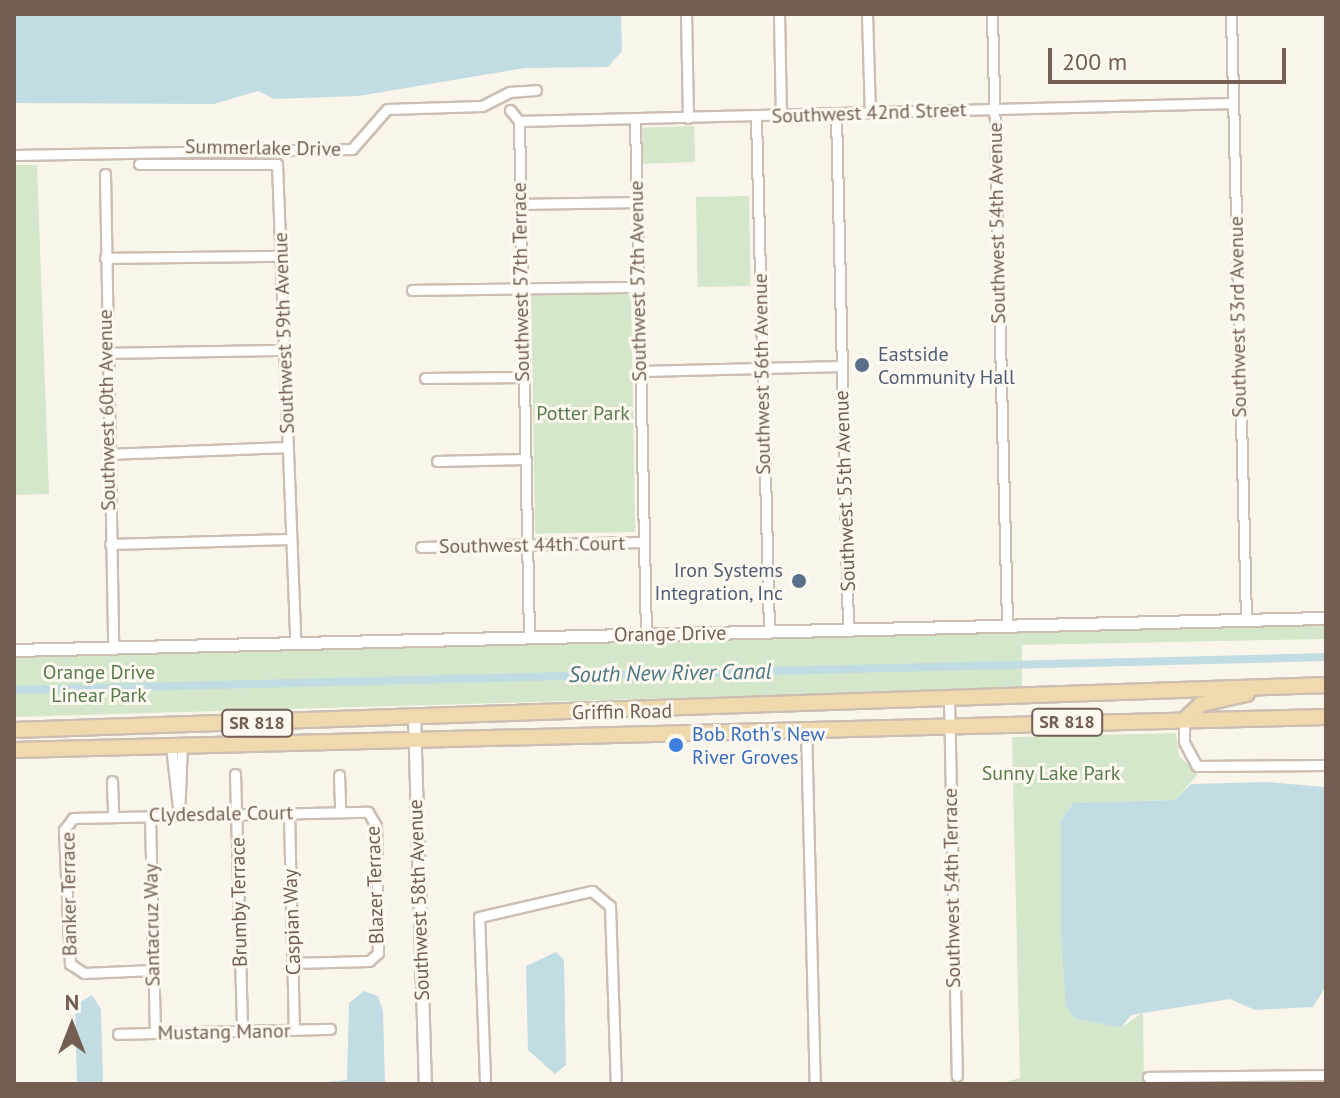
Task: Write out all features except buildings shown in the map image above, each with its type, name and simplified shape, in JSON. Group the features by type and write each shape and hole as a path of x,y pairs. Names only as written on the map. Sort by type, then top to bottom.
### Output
{"main road":[{"name":"Griffin Road","path":"14,730 690,710 1326,685"},
{"path":"1159,691 1184,720 1201,704 1277,687"},
{"path":"651,730 690,710"},
{"path":"616,731 632,725 639,711"},
{"name":"Griffin Road","path":"14,750 651,730 1326,717"},
{"path":"176,745 190,733 272,729 277,723"}],"street":[{"path":"686,14 688,118"},
{"path":"779,14 781,115"},
{"path":"867,14 870,113"},
{"name":"Southwest 54th Avenue","path":"992,14 1007,623"},
{"name":"Southwest 53rd Avenue","path":"1231,14 1246,620"},
{"name":"Summerlake Drive","path":"14,155 352,149 387,109 482,106 509,92 536,90"},
{"name":"Southwest 42nd Street","path":"519,121 1233,103"},
{"path":"510,110 519,121"},
{"name":"Southwest 55th Avenue","path":"836,114 848,628"},
{"name":"Southwest 56th Avenue","path":"756,117 769,631"},
{"name":"Southwest 57th Avenue","path":"635,119 646,635"},
{"name":"Southwest 57th Terrace","path":"519,121 529,636"},
{"name":"Southwest 59th Avenue","path":"139,164 277,164 295,640"},
{"name":"Southwest 60th Avenue","path":"105,174 107,454 113,645"},
{"path":"520,204 636,202"},
{"path":"105,258 281,256"},
{"path":"412,290 639,287"},
{"path":"107,353 286,350"},
{"path":"641,371 842,366"},
{"path":"425,378 523,377"},
{"path":"107,454 288,447"},
{"path":"437,461 524,459"},
{"path":"110,544 289,539"},
{"name":"Southwest 44th Court","path":"421,547 643,542"},
{"name":"Orange Drive","path":"14,650 295,640 646,635 1007,623 1326,618"},
{"name":"Southwest 54th Terrace","path":"949,700 957,1076"},
{"name":"Southwest 58th Avenue","path":"414,717 425,1084"},
{"path":"1184,720 1184,742 1197,766 1326,765"},
{"path":"806,727 815,1084"},
{"path":"176,745 179,816"},
{"name":"Brumby Terrace","path":"235,774 242,1031"},
{"path":"339,775 340,811"},
{"path":"112,781 113,817"},
{"name":"Clydesdale Court","path":"70,820 340,811 372,815"},
{"name":"Caspian Way","path":"289,813 294,1030"},
{"name":"Blazer Terrace","path":"293,963 376,956 372,815"},
{"name":"Santacruz Way","path":"150,816 155,1033"},
{"name":"Banker Terrace","path":"70,820 64,842 73,968 153,970"},
{"path":"485,1080 479,917 556,895 605,895 616,1084"},
{"name":"Mustang Manor","path":"118,1034 330,1029"},
{"path":"1148,1077 1326,1075"}],"green space":[{"path":"694,126 695,162 643,164 642,128"},
{"path":"14,165 37,165 49,494 14,495"},
{"path":"749,196 751,286 698,287 696,197"},
{"name":"Potter Park","path":"631,292 635,532 535,534 531,294"},
{"name":"Orange Drive Linear Park","path":"1326,625 1325,639 1022,645 1022,688 14,717 14,656 50,652"},
{"name":"Sunny Lake Park","path":"1176,733 1179,756 1198,774 1175,800 1073,803 1061,820 1061,936 1074,1018 1121,1028 1143,1012 1144,1082 1171,1084 998,1084 1020,1078 1012,737"}],"water":[{"path":"14,14 621,14 622,51 608,67 525,68 358,96 274,99 258,91 214,104 14,103"},
{"path":"1267,782 1324,787 1326,793 1326,986 1313,1007 1255,1010 1230,999 1131,1015 1121,1028 1074,1018 1066,1006 1061,936 1061,820 1073,803 1175,800 1191,784"},
{"path":"556,952 564,960 566,1065 555,1074 528,1050 526,966"},
{"path":"364,991 378,996 383,1011 385,1084 303,1084 347,1080 349,1003"},
{"path":"92,995 101,1009 103,1084 77,1084 75,1005"}],"waterway":[{"name":"South New River Canal","path":"14,690 1326,657"}],"place":[{"name":"Eastside Community Hall","path":"862,365"},
{"name":"Iron Systems Integration, Inc","path":"799,581"},
{"name":"Bob Roth's New River Groves","path":"676,745"}]}
